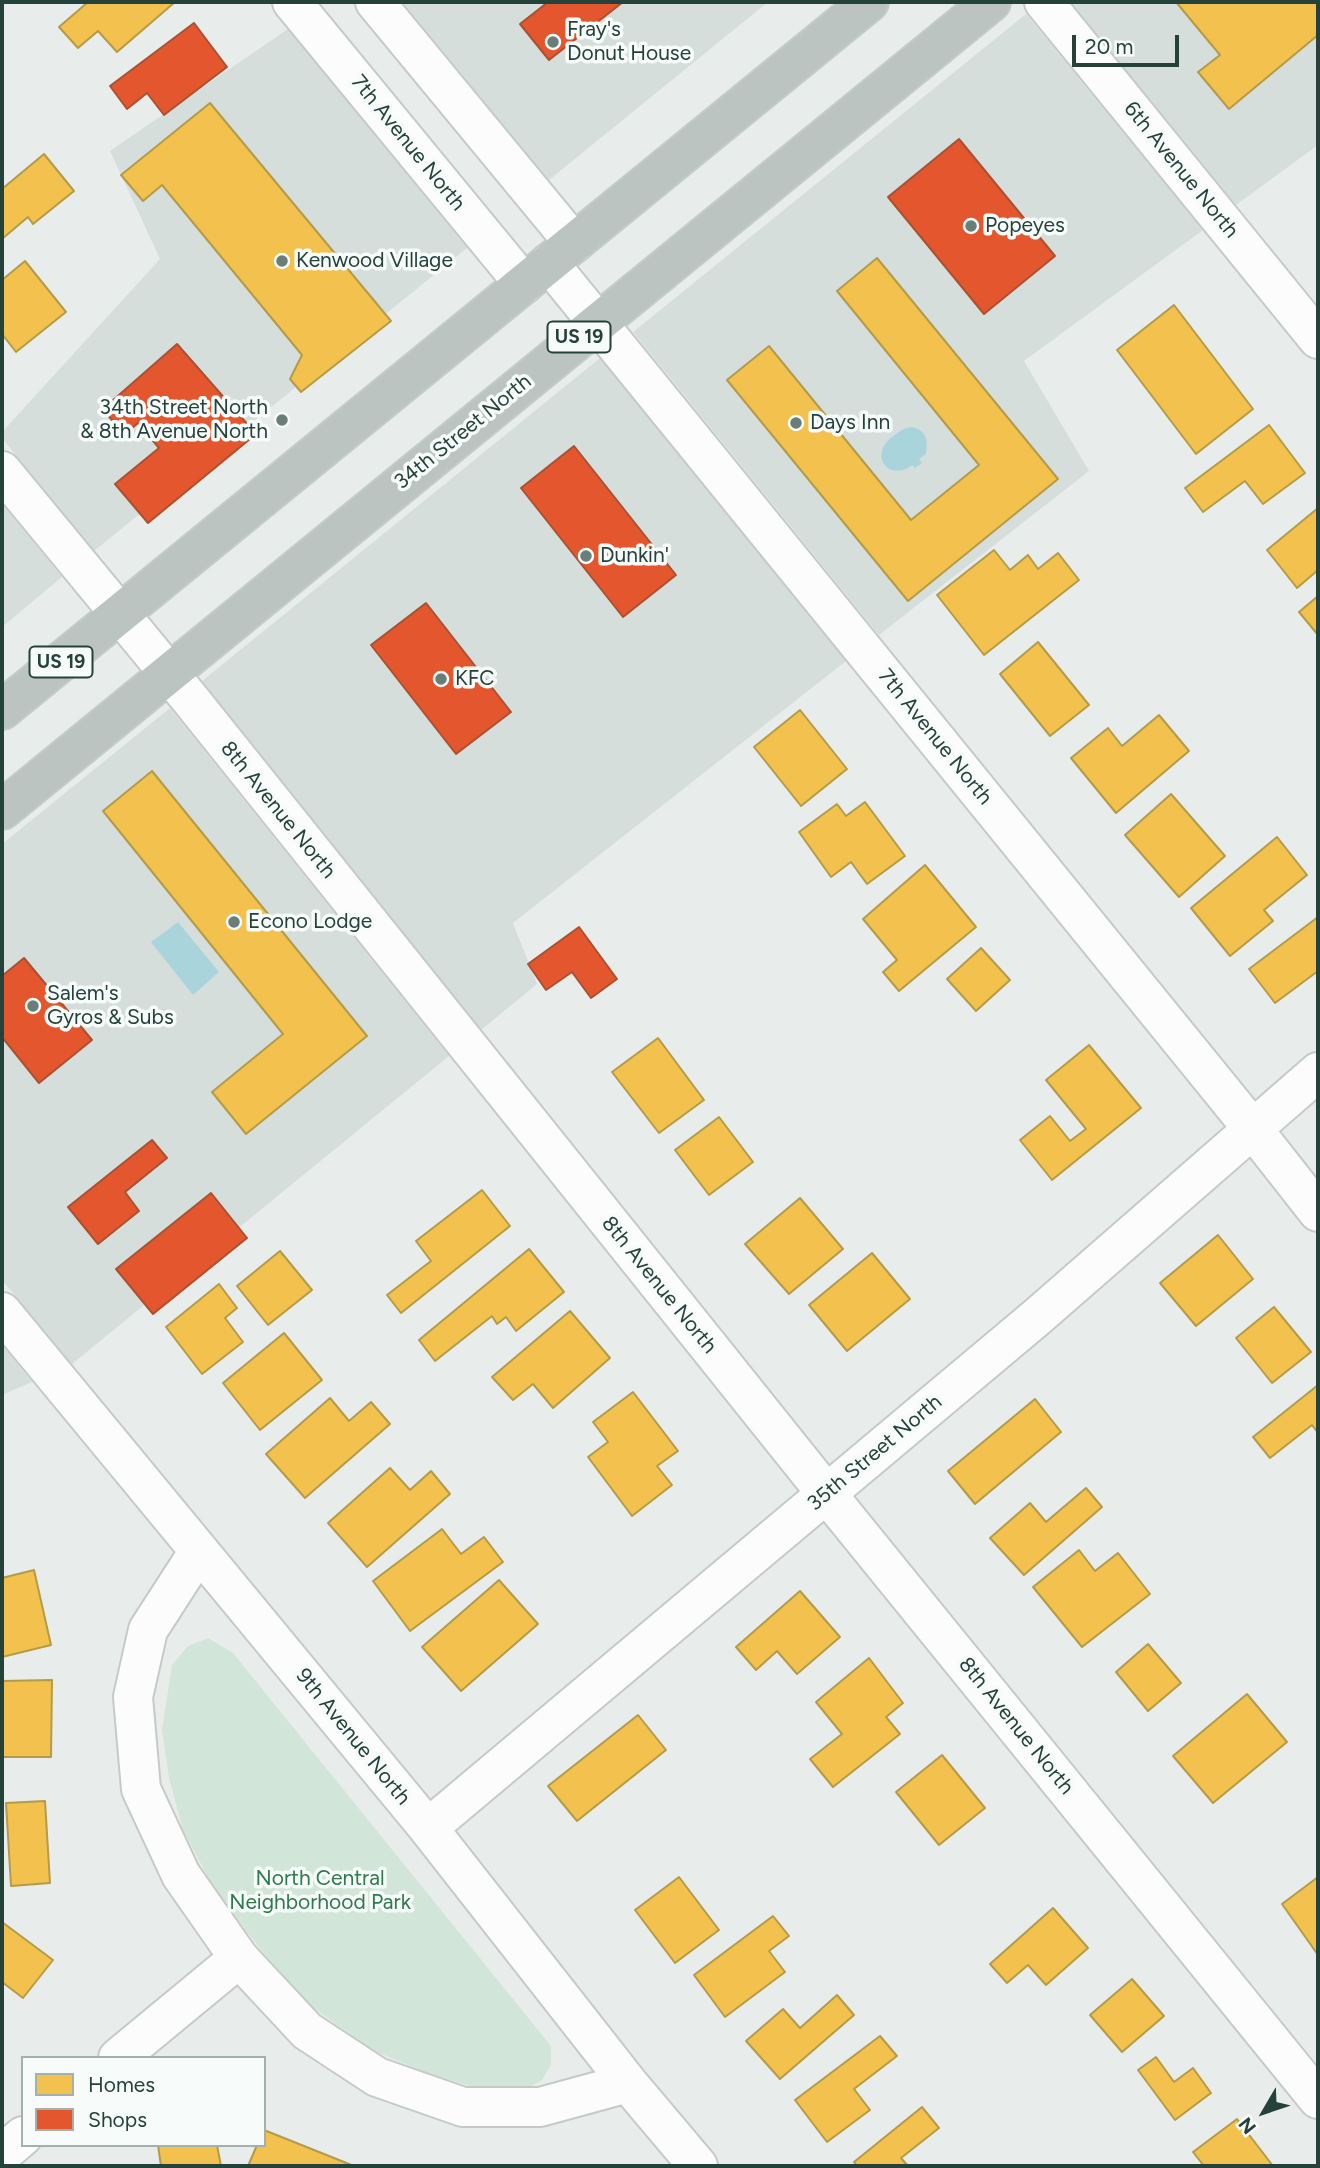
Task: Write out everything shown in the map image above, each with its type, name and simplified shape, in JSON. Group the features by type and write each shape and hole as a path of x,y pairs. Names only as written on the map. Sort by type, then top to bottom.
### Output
{"highway":[{"name":"US 19","path":"2,710 869,2"},
{"name":"34th Street North","path":"2,810 991,2"}],"street":[{"name":"7th Avenue North","path":"292,2 549,263 1318,1212"},
{"name":"7th Avenue North","path":"375,2 549,263"},
{"name":"6th Avenue North","path":"1044,2 1318,339"},
{"name":"8th Avenue North","path":"2,471 168,672 826,1493 1318,2099"},
{"name":"35th Street North","path":"428,1828 1037,1317 1318,1072"},
{"name":"9th Avenue North","path":"2,1312 428,1828 628,2083 698,2166"},
{"path":"199,1551 148,1630 133,1696 141,1789 181,1875 239,1958 307,2031 377,2077 463,2108 540,2107 628,2083"},
{"path":"120,2056 239,1958"},
{"path":"2,2154 21,2138"}],"shaded area":[{"path":"402,2 768,2 549,180"},
{"path":"1070,2 1318,2 1318,145 1236,205"},
{"path":"1026,14 1203,230 1024,361 1089,471 879,635 633,332"},
{"path":"288,29 467,248 94,551 2,438 2,432 160,259 110,151"},
{"path":"600,358 846,661 513,923 537,984 481,1030 202,681"},
{"path":"2,504 62,577 2,627"},
{"path":"170,708 449,1056 72,1364 2,1280 2,844"},
{"path":"2,1345 32,1382 2,1395"}],"green space":[{"name":"North Central Neighborhood Park","path":"208,1638 233,1653 551,2046 551,2065 542,2080 526,2090 484,2090 426,2073 370,2049 307,2003 261,1950 213,1887 183,1830 169,1778 162,1730 172,1665 188,1646"}],"water":[{"path":"912,427 924,433 927,445 926,454 919,459 922,463 915,468 912,465 904,470 889,469 882,459 885,444 899,432"},
{"path":"178,922 219,972 193,995 151,942"}],"building: Homes":[{"path":"88,2 175,2 117,52 98,31 78,48 59,27"},
{"path":"1176,2 1318,2 1318,35 1229,109 1198,72 1220,55"},
{"name":"Kenwood Village","path":"210,103 391,321 301,392 290,379 302,355 162,185 143,201 121,175"},
{"path":"44,154 74,191 33,224 28,217 2,239 2,189"},
{"name":"Days Inn","path":"877,258 1058,479 908,601 727,380 769,346 911,520 979,465 837,291"},
{"path":"25,261 66,312 16,352 2,334 2,280"},
{"path":"1174,305 1253,409 1196,454 1117,350"},
{"path":"1269,425 1305,473 1263,504 1245,481 1203,512 1185,488"},
{"path":"1318,508 1318,570 1297,588 1267,550"},
{"path":"994,550 1010,570 1028,555 1038,569 1058,553 1079,580 984,655 937,595"},
{"path":"1318,596 1318,635 1299,612"},
{"path":"1038,642 1089,705 1050,736 1000,674"},
{"path":"800,710 847,769 801,806 754,747"},
{"path":"1159,715 1189,751 1116,813 1071,758 1108,728 1122,746"},
{"name":"Econo Lodge","path":"152,771 367,1036 246,1134 212,1092 283,1034 103,811"},
{"path":"1171,794 1225,856 1179,897 1125,835"},
{"path":"865,802 905,856 867,884 851,862 831,877 799,832 837,804 846,816"},
{"path":"1277,837 1307,875 1264,910 1273,921 1230,956 1191,908"},
{"path":"925,865 976,927 899,991 883,972 897,960 863,919"},
{"path":"1318,917 1318,971 1275,1003 1249,969"},
{"path":"981,948 1010,980 976,1011 947,979"},
{"path":"658,1038 704,1100 659,1133 612,1072"},
{"path":"1089,1045 1141,1108 1052,1180 1020,1140 1050,1116 1070,1141 1086,1129 1046,1080"},
{"path":"719,1117 753,1162 709,1195 675,1150"},
{"path":"482,1190 510,1226 401,1313 387,1295 431,1261 416,1241"},
{"path":"800,1198 843,1249 789,1294 745,1244"},
{"path":"1218,1235 1253,1279 1196,1326 1160,1283"},
{"path":"529,1249 564,1292 516,1331 506,1317 497,1324 492,1316 435,1361 419,1340"},
{"path":"280,1251 312,1290 268,1325 237,1286"},
{"path":"872,1253 910,1299 847,1351 809,1305"},
{"path":"219,1284 237,1308 225,1318 243,1342 202,1374 166,1327"},
{"path":"1274,1307 1311,1352 1272,1383 1236,1338"},
{"path":"570,1311 610,1358 553,1408 533,1384 513,1400 492,1377"},
{"path":"284,1333 322,1380 260,1430 223,1383"},
{"path":"1318,1385 1318,1433 1312,1425 1270,1458 1253,1437"},
{"path":"633,1392 678,1451 657,1466 672,1485 632,1516 588,1457 608,1442 593,1422"},
{"path":"330,1398 349,1421 371,1402 390,1424 305,1498 266,1454"},
{"path":"1035,1399 1061,1432 975,1504 948,1471"},
{"path":"390,1468 410,1490 431,1471 450,1494 367,1567 328,1523"},
{"path":"1086,1488 1102,1507 1024,1575 990,1538 1030,1503 1046,1522"},
{"path":"442,1529 461,1554 484,1537 503,1562 410,1631 373,1581"},
{"path":"1079,1550 1095,1571 1118,1553 1150,1594 1082,1647 1033,1587"},
{"path":"34,1570 51,1645 2,1657 2,1578"},
{"path":"499,1580 538,1624 461,1691 422,1647"},
{"path":"800,1591 840,1637 797,1674 777,1651 756,1670 736,1647"},
{"path":"1148,1644 1181,1683 1148,1711 1116,1672"},
{"path":"869,1658 903,1703 886,1717 900,1734 833,1787 810,1759 842,1734 816,1702"},
{"path":"52,1680 51,1757 2,1757 2,1681"},
{"path":"1247,1694 1287,1742 1213,1803 1173,1756"},
{"path":"638,1715 666,1750 577,1821 548,1786"},
{"path":"942,1755 985,1808 939,1845 896,1792"},
{"path":"45,1801 50,1883 11,1886 6,1803"},
{"path":"679,1877 719,1930 675,1963 635,1910"},
{"path":"1318,1877 1318,1955 1282,1904"},
{"path":"1053,1908 1088,1948 1046,1985 1028,1965 1007,1983 990,1964"},
{"path":"773,1916 789,1936 769,1951 785,1972 725,2017 694,1975"},
{"path":"2,1922 53,1960 23,1998 2,1982"},
{"path":"1132,1979 1164,2016 1122,2052 1090,2015"},
{"path":"837,1995 854,2015 780,2079 746,2041 783,2009 800,2028"},
{"path":"880,2036 897,2056 854,2089 870,2110 827,2142 795,2100"},
{"path":"1156,2057 1174,2082 1193,2068 1211,2093 1175,2120 1138,2070"},
{"path":"922,2107 939,2128 901,2158 908,2166 857,2166 854,2162"},
{"path":"1237,2119 1273,2166 1204,2166 1193,2152"},
{"path":"266,2131 354,2166 248,2166 256,2147 266,2147"},
{"path":"158,2147 217,2147 221,2166 161,2166"}],"building: Shops":[{"name":"Fray's Donut House","path":"548,2 623,2 549,60 520,24"},
{"path":"194,23 227,67 164,115 147,93 127,109 110,86"},
{"name":"Popeyes","path":"959,139 1055,256 984,314 888,197"},
{"path":"177,344 256,434 148,523 115,484 159,448 138,423 124,435 103,409"},
{"path":"574,446 676,575 623,617 521,488"},
{"name":"KFC","path":"426,603 511,712 456,754 371,645"},
{"path":"579,927 617,979 591,998 572,972 546,990 528,964"},
{"name":"Salem's Gyros & Subs","path":"24,958 92,1040 39,1083 2,1037 2,976"},
{"path":"152,1140 167,1158 125,1192 139,1211 98,1244 68,1207"},
{"path":"211,1193 247,1238 153,1314 116,1269"}],"place":[{"name":"Fray's Donut House","path":"553,42"},
{"name":"Popeyes","path":"971,226"},
{"name":"Kenwood Village","path":"282,261"},
{"name":"34th Street North & 8th Avenue North","path":"282,420"},
{"name":"Days Inn","path":"796,423"},
{"name":"Dunkin'","path":"586,556"},
{"name":"KFC","path":"441,679"},
{"name":"Econo Lodge","path":"234,922"},
{"name":"Salem's Gyros & Subs","path":"33,1006"}]}
